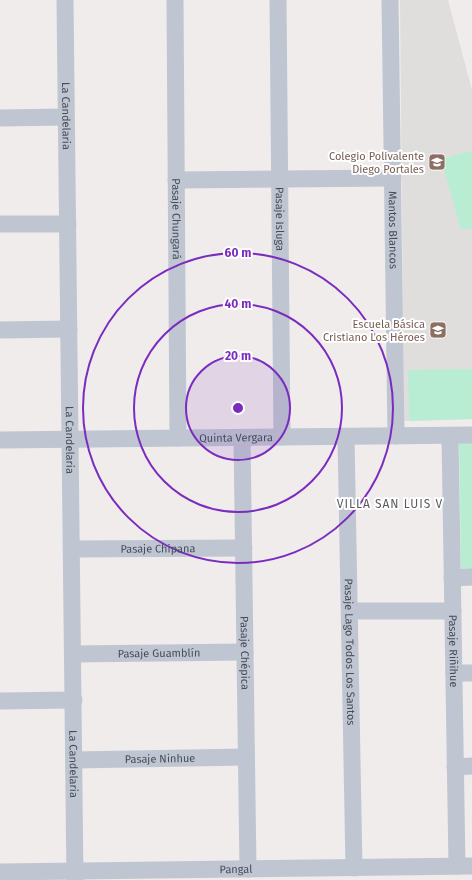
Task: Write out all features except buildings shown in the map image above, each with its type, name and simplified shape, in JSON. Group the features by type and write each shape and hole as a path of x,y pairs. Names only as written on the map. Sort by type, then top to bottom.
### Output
{"street":[{"name":"La Candelaria","path":"65,0 75,876"},
{"name":"Pasaje Chungará","path":"175,0 178,438"},
{"name":"Pasaje Isluga","path":"278,0 282,437"},
{"name":"Mantos Blancos","path":"390,0 396,436"},
{"path":"0,118 66,118"},
{"path":"176,180 393,178"},
{"path":"0,224 68,224"},
{"path":"0,330 69,329"},
{"name":"Quinta Vergara","path":"0,440 472,435"},
{"name":"Pasaje Lago Todos Los Santos","path":"346,436 354,868"},
{"name":"Pasaje Riñihue","path":"450,436 454,673 464,766 465,866"},
{"name":"Pasaje Chépica","path":"242,438 248,869"},
{"name":"Pasaje Chipana","path":"72,549 244,548"},
{"path":"452,578 472,577"},
{"path":"350,611 453,610"},
{"name":"Pasaje Guamblín","path":"73,654 245,652"},
{"path":"454,673 472,673"},
{"path":"0,701 74,700"},
{"name":"Pasaje Ninhue","path":"74,760 246,757"},
{"name":"Pangal","path":"0,872 75,876 184,875 248,869 287,874 354,868 394,874 465,866"}],"shaded area":[{"path":"400,0 448,0 472,90 472,419 404,421"}],"green space":[{"path":"472,151 472,228 461,230 441,159"},
{"path":"472,369 472,419 409,421 408,370"},
{"path":"459,441 472,441 472,570 461,570"}],"place":[{"name":"Colegio Polivalente Diego Portales","path":"437,162"},
{"name":"Escuela Básica Cristiano Los Héroes","path":"438,330"}],"district":[{"name":"VILLA SAN LUIS V","path":"390,504"}]}
